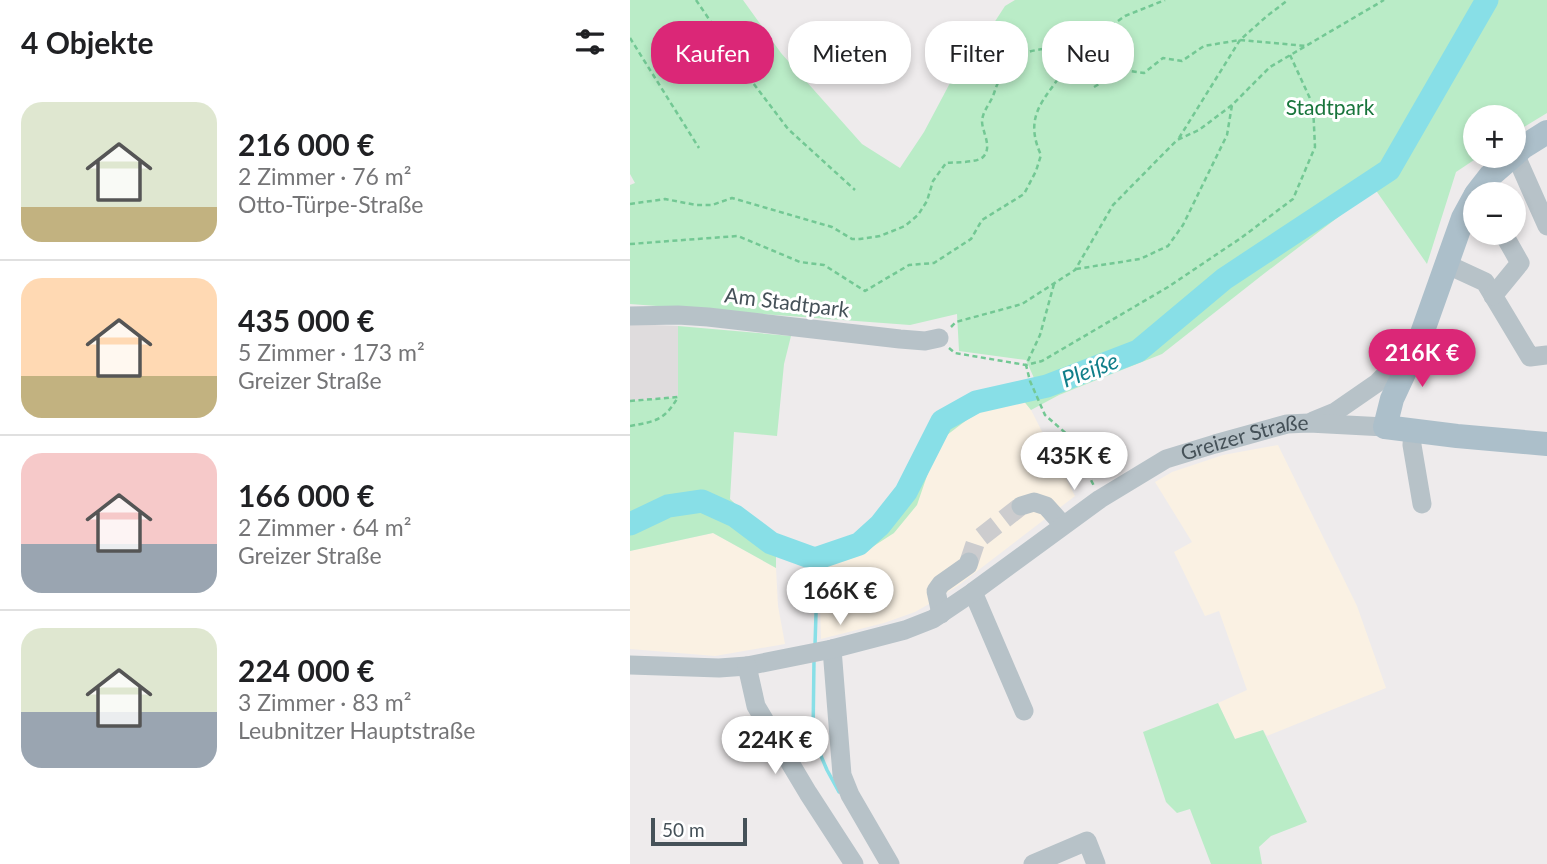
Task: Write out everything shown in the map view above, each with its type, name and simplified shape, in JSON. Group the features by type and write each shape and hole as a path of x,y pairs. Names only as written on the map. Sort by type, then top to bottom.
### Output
{"main road":[{"path":"1526,147 1547,132"},
{"path":"1486,182 1499,168"},
{"path":"1385,427 1392,399 1420,339 1463,216"},
{"name":"Greizer Straße","path":"1385,427 1547,444"}],"street":[{"path":"1520,168 1547,226"},
{"path":"1493,296 1520,263 1510,245"},
{"path":"1446,264 1485,282 1530,357 1547,355"},
{"name":"Am Stadtpark","path":"630,316 708,317 900,339 925,341 939,338"},
{"path":"1309,422 1335,412 1377,383 1420,339"},
{"name":"Greizer Straße","path":"630,665 719,668 747,666 828,650 905,630 941,614 1100,499 1166,459 1287,424 1309,422 1385,427"},
{"path":"1413,430 1412,445 1422,504"},
{"path":"1021,506 1034,502 1046,506 1063,525"},
{"path":"941,614 936,591 969,562"},
{"path":"973,592 1024,711"},
{"path":"828,650 842,775 890,864"},
{"path":"747,666 756,706 854,864"},
{"path":"1033,864 1087,841 1096,864"}],"path":[{"path":"696,0 788,129 855,190"},
{"path":"1118,21 1165,0"},
{"path":"1288,0 1240,40 1177,140 1113,205 1074,270 1022,304 956,322 939,338 955,353 1026,365 1042,361 1168,287 1241,238 1293,198 1315,147 1313,105 1290,55"},
{"path":"1177,140 1199,130 1232,105 1270,67 1384,0"},
{"path":"630,38 699,148"},
{"path":"1094,87 1123,70 1144,73 1163,58 1182,61 1204,46 1240,40 1306,46"},
{"path":"630,204 665,199 712,205 732,198 832,228 852,239 880,236 905,226 918,215 927,201 933,181 946,163 968,162 983,157 987,140 982,124 983,116 997,83 1016,58 1030,51 1042,50"},
{"path":"630,244 738,236 800,262 824,265 865,291 909,265 934,263 971,239 982,220 1024,194 1041,155 1034,140 1035,113 1055,84"},
{"path":"1074,270 1140,259 1168,246 1189,214 1227,135 1232,105"},
{"path":"1055,283 1040,335 1026,365 1045,415 1069,436 1100,499"},
{"path":"630,401 678,397 671,409 658,421 630,426"}],"shaded area":[{"path":"630,324 678,326 678,397 630,401"},
{"path":"1023,399 1075,496 959,585 915,612 821,639 819,566 863,553 930,467 947,435 991,406"},
{"path":"1278,445 1357,606 1386,688 1267,736 1263,730 1235,739 1218,703 1247,690 1219,611 1205,616 1174,552 1192,542 1155,482 1172,472 1223,455"},
{"path":"713,533 776,568 778,606 785,644 715,656 630,649 630,551"}],"green space":[{"name":"Stadtpark","path":"630,0 743,0 758,21 651,21 651,84 774,84 774,43 788,61 788,84 809,84 862,144 900,168 924,132 949,84 1028,84 1028,21 995,21 1005,6 1015,0 1547,0 1547,113 1526,126 1526,105 1463,105 1463,167 1456,172 1427,264 1375,189 1162,354 1059,395 1031,410 1022,399 991,406 968,419 947,435 930,467 917,505 894,533 863,553 819,566 776,550 776,568 713,533 630,551 630,401 678,397 678,326 791,336 784,364 777,436 734,432 730,499 763,530 787,543 819,550 850,540 869,528 892,499 929,424 954,406 987,391 1022,385 1034,378 1026,360 959,351 957,314 910,325 630,304 630,185 635,183 630,174"},
{"path":"1218,703 1235,739 1263,730 1307,822 1271,836 1259,847 1262,864 1211,864 1190,809 1177,813 1166,802 1143,732"}],"waterway":[{"name":"Pleiße","path":"630,524 668,506 702,501 735,516 771,543 815,559 859,544 880,525 906,492 942,421 976,402 1047,386 1138,351 1224,279 1389,170 1487,0"},
{"path":"815,559 815,645"},
{"path":"814,659 813,737 839,792"}],"tunnel":[{"path":"969,562 976,541 1021,506"}]}
